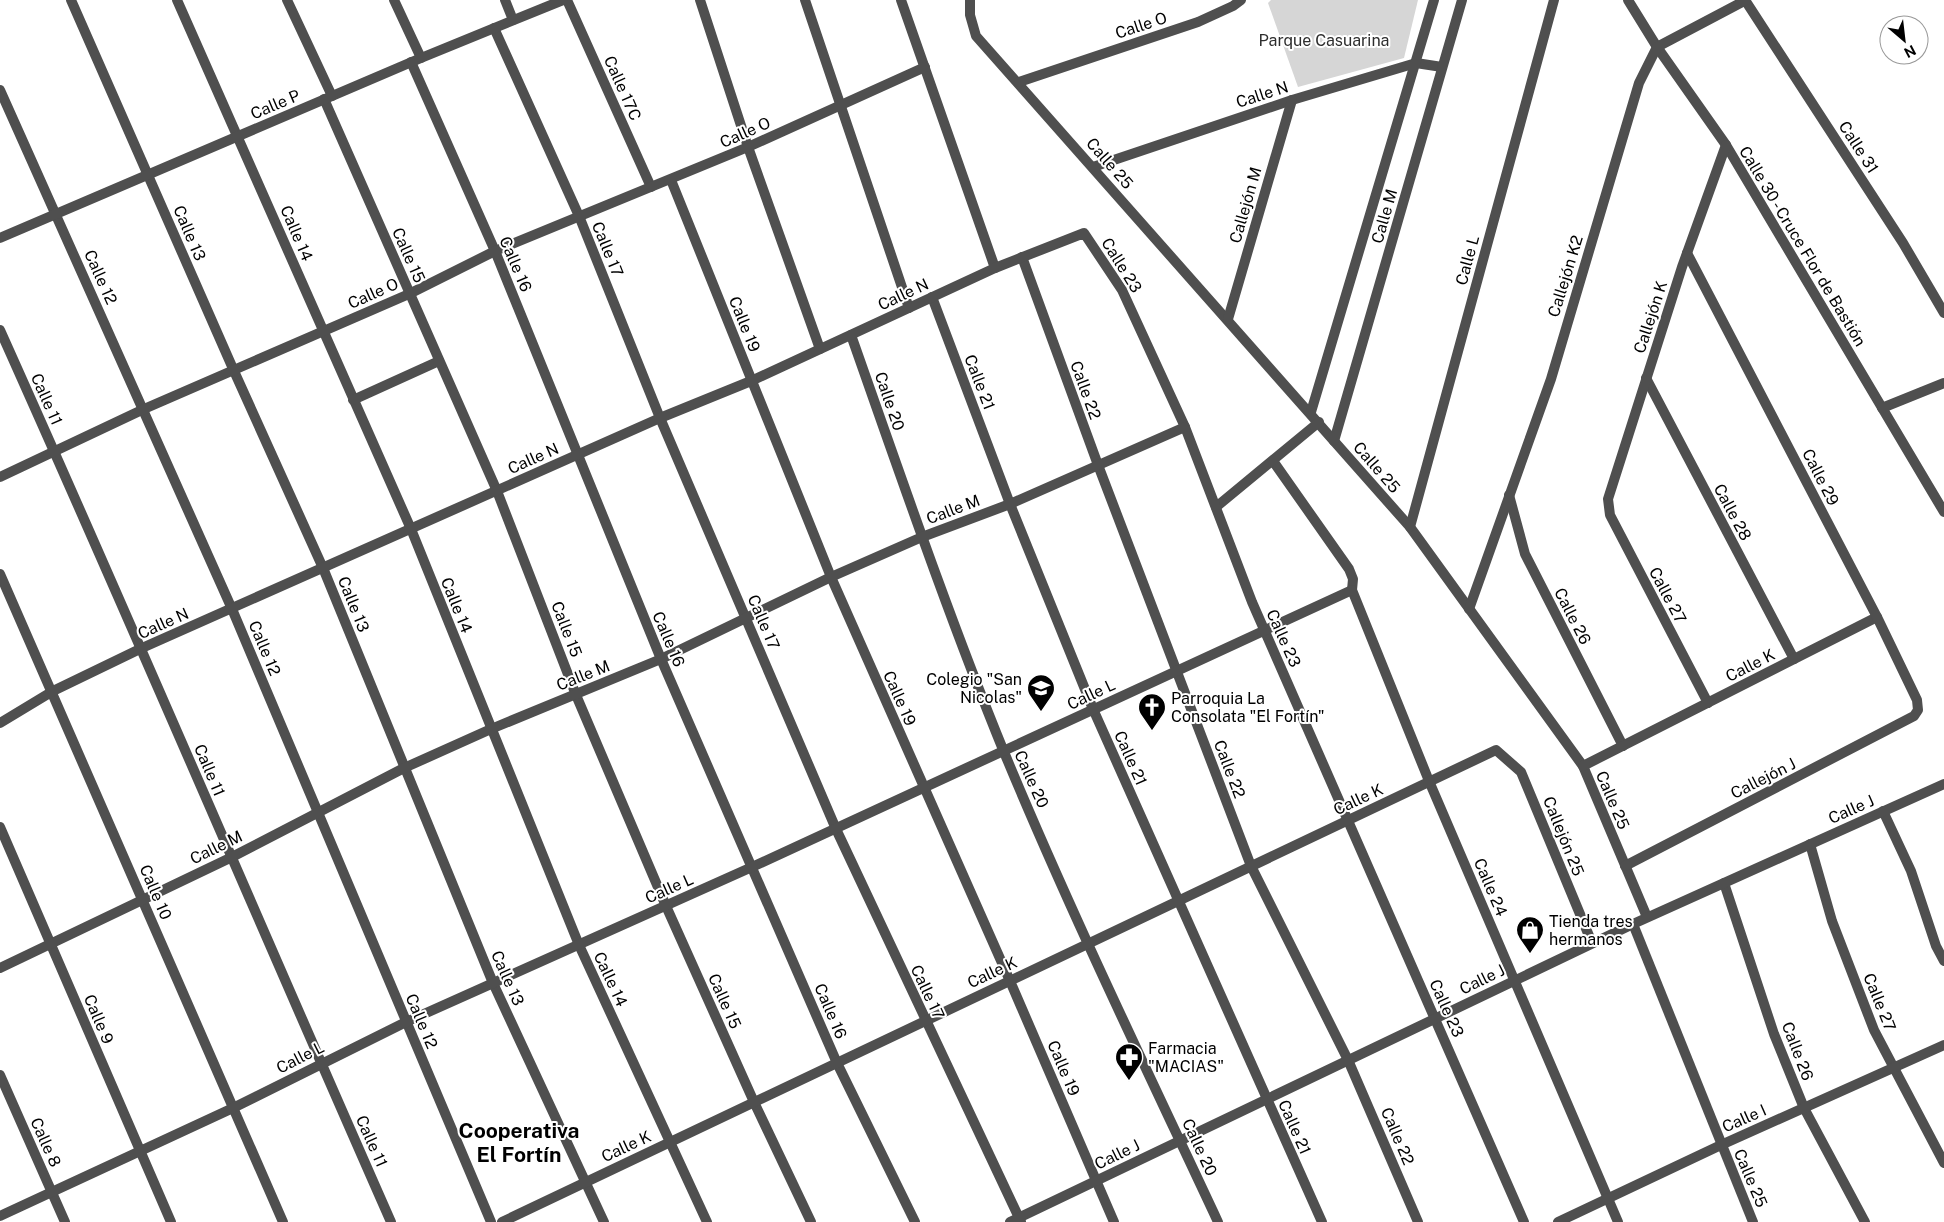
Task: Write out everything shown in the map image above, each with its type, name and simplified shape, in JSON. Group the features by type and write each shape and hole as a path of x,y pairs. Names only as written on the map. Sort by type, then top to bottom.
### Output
{"street":[{"name":"Calle 13","path":"71,0 234,371 324,568 493,983 604,1222"},
{"name":"Calle 14","path":"177,0 239,136 323,333 411,529 579,945 708,1222"},
{"name":"Calle 15","path":"287,0 409,294 497,491 576,695 666,906 754,1102 811,1222"},
{"path":"394,0 421,58"},
{"path":"505,0 514,20"},
{"name":"Calle P","path":"0,238 411,62 565,0"},
{"name":"Calle 17C","path":"565,0 651,188"},
{"path":"700,0 748,147 820,349"},
{"path":"805,0 909,308"},
{"path":"901,0 995,268"},
{"name":"Calle 25","path":"970,0 970,15 976,36 1019,82 1311,412 1410,527 1583,766 1647,917"},
{"name":"Calle O","path":"1019,82 1198,22 1233,6 1241,0"},
{"name":"Calle M","path":"1311,412 1434,0"},
{"name":"Calle M","path":"1334,441 1462,0"},
{"name":"Calle L","path":"1410,527 1554,0"},
{"name":"Calle 30 - Cruce Flor de Bastión","path":"1628,0 1657,47 1726,145 1944,512"},
{"path":"1657,47 1746,0"},
{"name":"Calle 31","path":"1746,0 1903,243 1944,313"},
{"name":"Calle 17","path":"494,28 579,216 660,418 836,829 1017,1221"},
{"name":"Callejón K2","path":"1469,609 1551,379 1638,83 1657,47"},
{"name":"Calle 16","path":"411,62 495,251 661,659 837,1063 915,1222"},
{"name":"Calle N","path":"1093,167 1292,100 1416,63 1442,67"},
{"name":"Calle O","path":"0,477 144,409 323,333 409,294 495,251 671,180 925,67"},
{"name":"Calle 12","path":"0,90 232,608 491,1222"},
{"name":"Callejón M","path":"1228,319 1292,100"},
{"name":"Callejón K","path":"1608,499 1687,253 1726,145"},
{"name":"Calle 19","path":"671,180 831,577 923,788 1010,980 1114,1222"},
{"name":"Calle N","path":"0,723 52,691 142,648 660,418 751,381 995,268 1084,234"},
{"name":"Calle 23","path":"1084,234 1122,290 1185,427 1264,630 1524,1222"},
{"name":"Calle 29","path":"1687,253 1877,617 1917,700 1918,710 1914,716"},
{"name":"Calle 22","path":"1022,257 1098,465 1252,866 1348,1060 1418,1222"},
{"name":"Calle 21","path":"932,297 1010,504 1093,709 1177,901 1322,1222"},
{"name":"Calle 11","path":"0,330 142,648 230,858 392,1222"},
{"name":"Calle 20","path":"851,334 922,537 1004,751 1088,943 1218,1222"},
{"path":"354,400 439,361"},
{"name":"Calle 28","path":"1646,378 1794,659"},
{"path":"1882,408 1944,383"},
{"path":"1216,507 1319,422"},
{"name":"Calle M","path":"0,968 230,858 404,768 491,729 661,659 831,577 922,537 1010,504 1185,427"},
{"path":"1273,461 1349,569 1353,579 1352,590"},
{"name":"Calle 26","path":"1509,495 1525,554 1623,746"},
{"name":"Calle 27","path":"1608,499 1610,515 1708,703"},
{"name":"Calle 10","path":"0,574 283,1222"},
{"name":"Calle L","path":"0,1216 233,1108 321,1062 406,1022 752,868 1352,590"},
{"name":"Calle 24","path":"1352,590 1429,781 1618,1222"},
{"name":"Calle K","path":"1583,766 1877,617"},
{"name":"Callejón J","path":"1626,866 1914,716"},
{"name":"Calle K","path":"502,1222 1496,750"},
{"name":"Callejón 25","path":"1496,750 1522,772 1592,943"},
{"name":"Calle J","path":"1017,1221 1180,1140 1647,917 1944,784"},
{"path":"1883,811 1911,871 1936,946 1944,960"},
{"name":"Calle 9","path":"0,827 171,1222"},
{"name":"Calle 27","path":"1810,844 1832,920 1874,1030 1944,1163"},
{"name":"Calle 26","path":"1724,883 1774,1034 1804,1108 1865,1222"},
{"name":"Calle 25","path":"1633,924 1753,1222"},
{"name":"Calle I","path":"1558,1222 1721,1145 1944,1045"},
{"name":"Calle 8","path":"0,1075 65,1222"}],"green space":[{"name":"Parque Casuarina","path":"1271,0 1418,0 1404,58 1298,87 1268,3"}],"place":[{"name":"Colegio \"San Nicolas\"","path":"1041,712"},
{"name":"Parroquia La Consolata \"El Fortín\"","path":"1152,731"},
{"name":"Tienda tres hermanos","path":"1530,954"},
{"name":"Farmacia \"MACIAS\"","path":"1129,1081"}],"district":[{"name":"Cooperativa El Fortín","path":"519,1143"}]}
